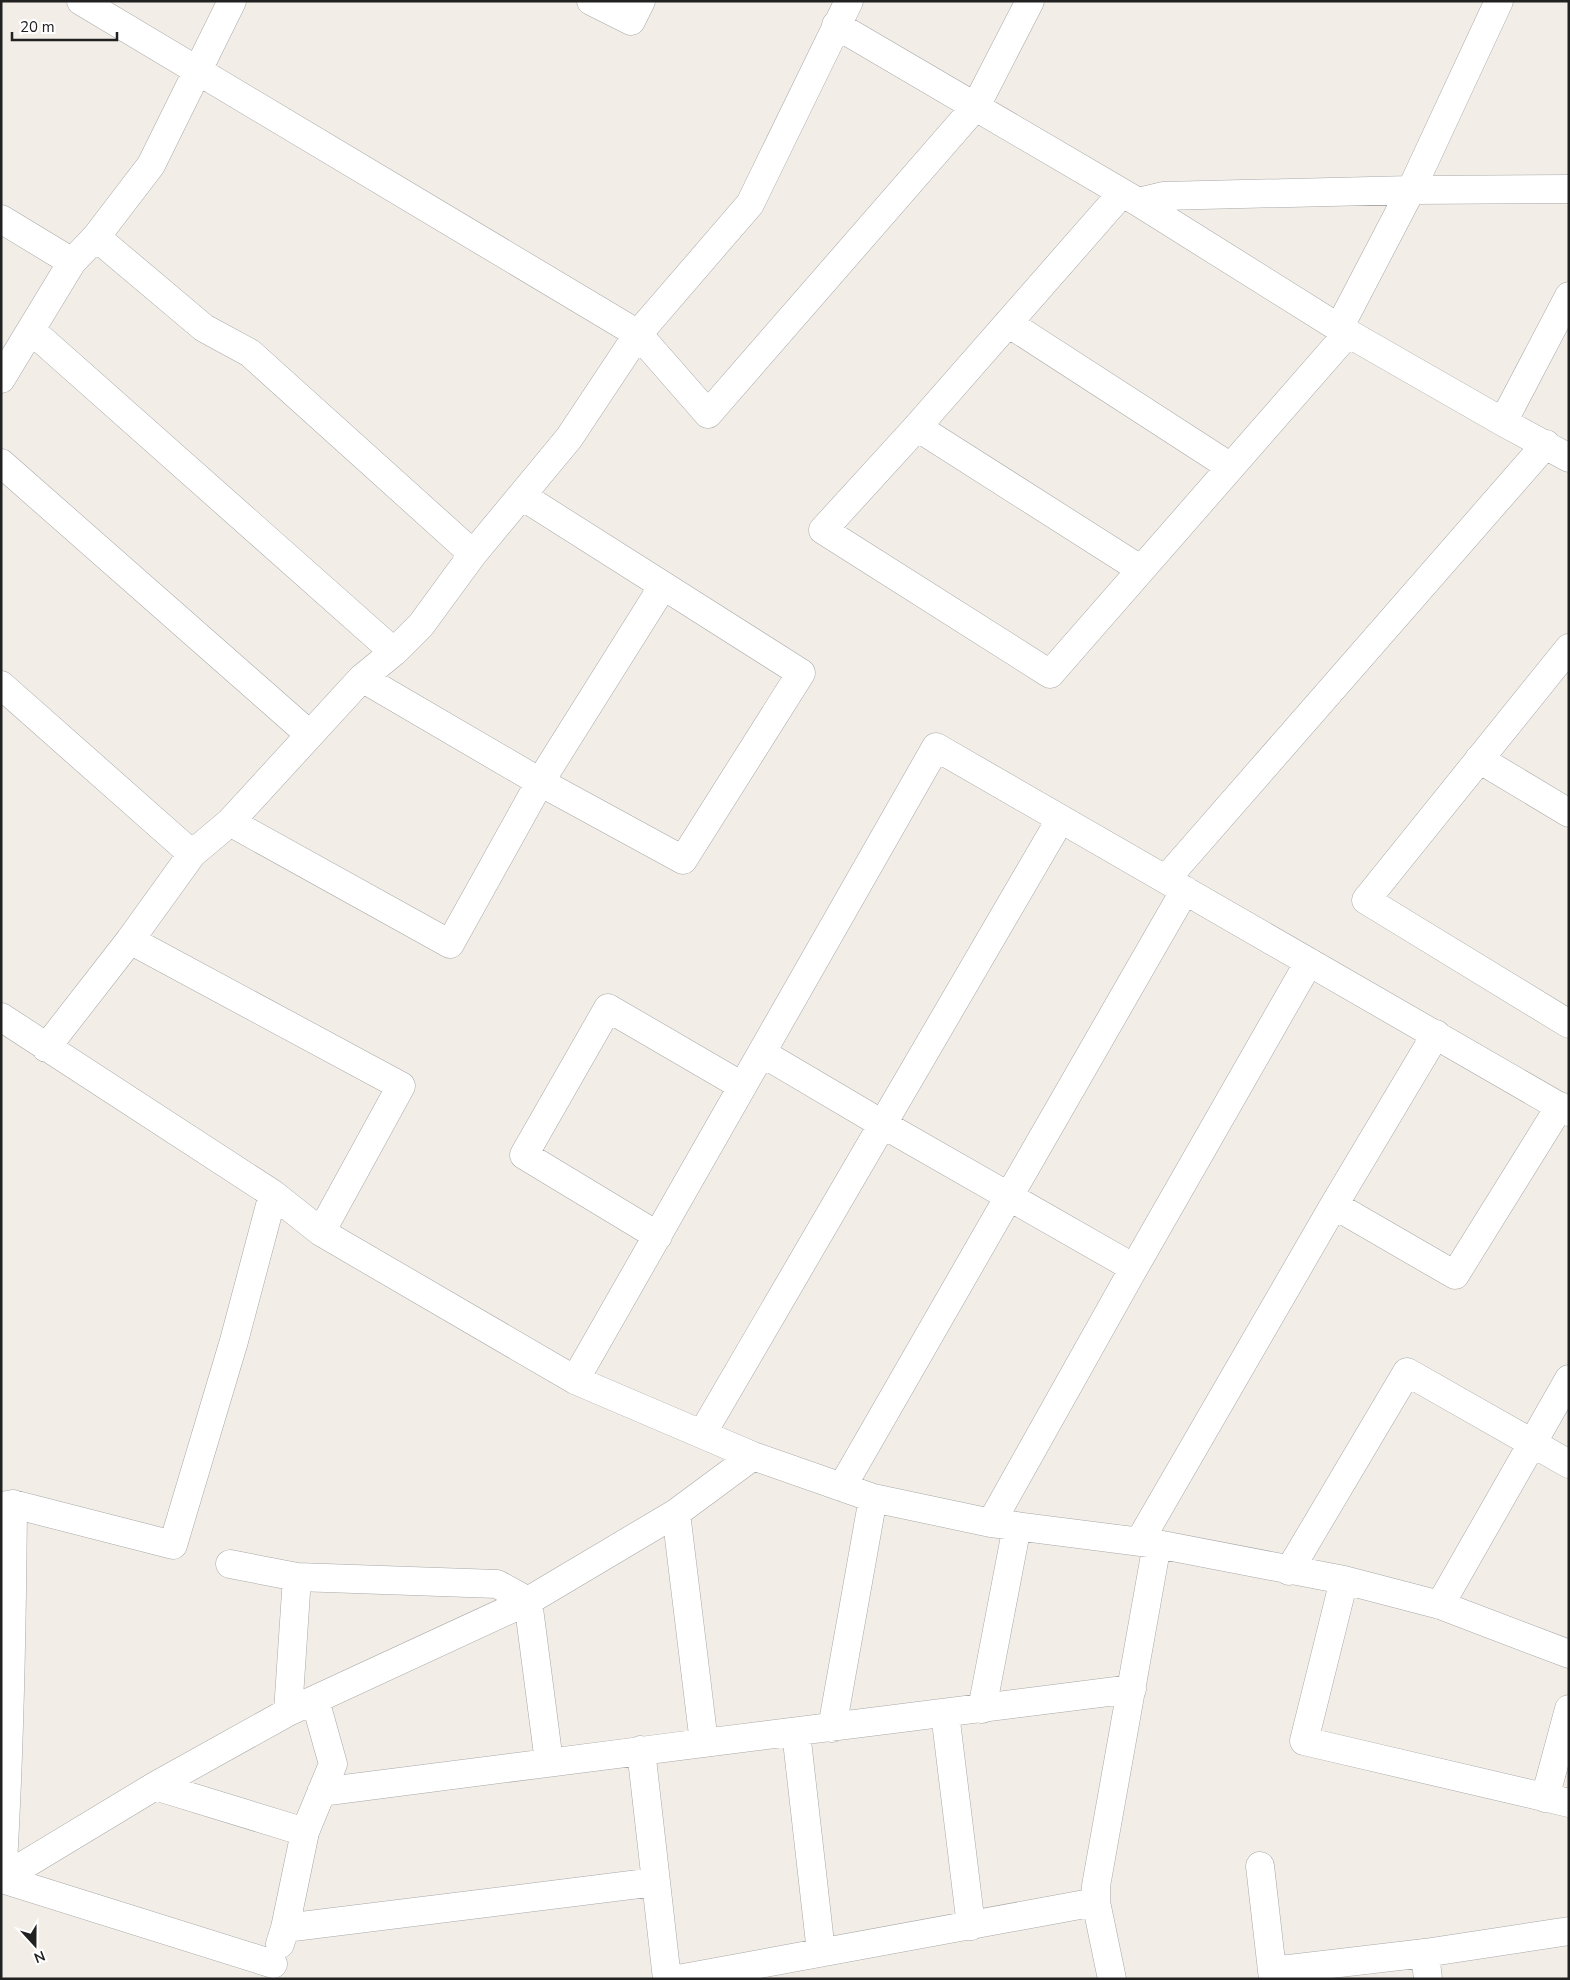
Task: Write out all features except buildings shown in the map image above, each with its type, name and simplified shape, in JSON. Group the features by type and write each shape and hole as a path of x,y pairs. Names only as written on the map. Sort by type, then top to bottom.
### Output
{"street":[{"path":"81,1 638,334 708,414 976,106 1030,1"},
{"path":"1,379 72,262 96,237 150,165 232,1"},
{"path":"591,1 631,21 640,1"},
{"path":"46,1048 130,940 192,854 230,822 362,678 394,652 421,625 473,554 569,438 638,334 750,204 849,1"},
{"path":"1500,1 1411,190 1343,330 1050,674 823,530 1008,323 1130,198 1411,190 1569,189"},
{"path":"836,25 1130,198 1343,330 1503,422 1558,451 1175,884 1009,1196 842,1487"},
{"path":"1,219 72,262"},
{"path":"96,237 204,328 250,353 473,554"},
{"path":"1503,422 1569,296"},
{"path":"1008,323 1229,466"},
{"path":"31,330 394,652"},
{"path":"917,427 1140,569"},
{"path":"1,463 309,734"},
{"path":"362,678 540,782 683,860 801,673 522,496"},
{"path":"230,822 450,944 540,782 663,586"},
{"path":"1569,648 1366,900 1569,1024"},
{"path":"1,685 192,854"},
{"path":"575,1380 936,747 1564,1109 1455,1275 1334,1205"},
{"path":"1478,759 1569,813"},
{"path":"702,1434 884,1125 1060,820"},
{"path":"130,940 401,1086 321,1232"},
{"path":"982,1709 1004,1524 1134,1268 1309,962"},
{"path":"658,1236 524,1155 529,1146 608,1008 742,1086"},
{"path":"1,1017 272,1194 321,1232 575,1380 753,1456 873,1498 1004,1524 1148,1543 1344,1580 1440,1605 1569,1654"},
{"path":"1112,1979 1096,1902 1096,1886 1132,1690 1148,1543 1334,1205 1436,1034"},
{"path":"762,1053 1134,1268"},
{"path":"2,1879 7,1505 173,1545 234,1341 272,1194"},
{"path":"1290,1571 1407,1372 1569,1464"},
{"path":"1440,1605 1569,1379"},
{"path":"2,1879 155,1786 288,1712 528,1601 676,1513 753,1456"},
{"path":"832,1728 873,1498"},
{"path":"676,1513 704,1743"},
{"path":"230,1564 297,1577 497,1584 528,1601"},
{"path":"288,1712 297,1577"},
{"path":"1344,1580 1304,1741 1557,1800 1569,1709"},
{"path":"528,1601 549,1762"},
{"path":"321,1792 641,1750 1132,1690"},
{"path":"2,1879 272,1971 285,1928 305,1832 333,1764 315,1700"},
{"path":"945,1713 971,1926"},
{"path":"796,1732 821,1952"},
{"path":"641,1750 667,1979"},
{"path":"155,1786 305,1832"},
{"path":"1260,1866 1272,1975 1426,1966 1569,1931"},
{"path":"285,1928 655,1882"},
{"path":"678,1979 1096,1902"}]}
